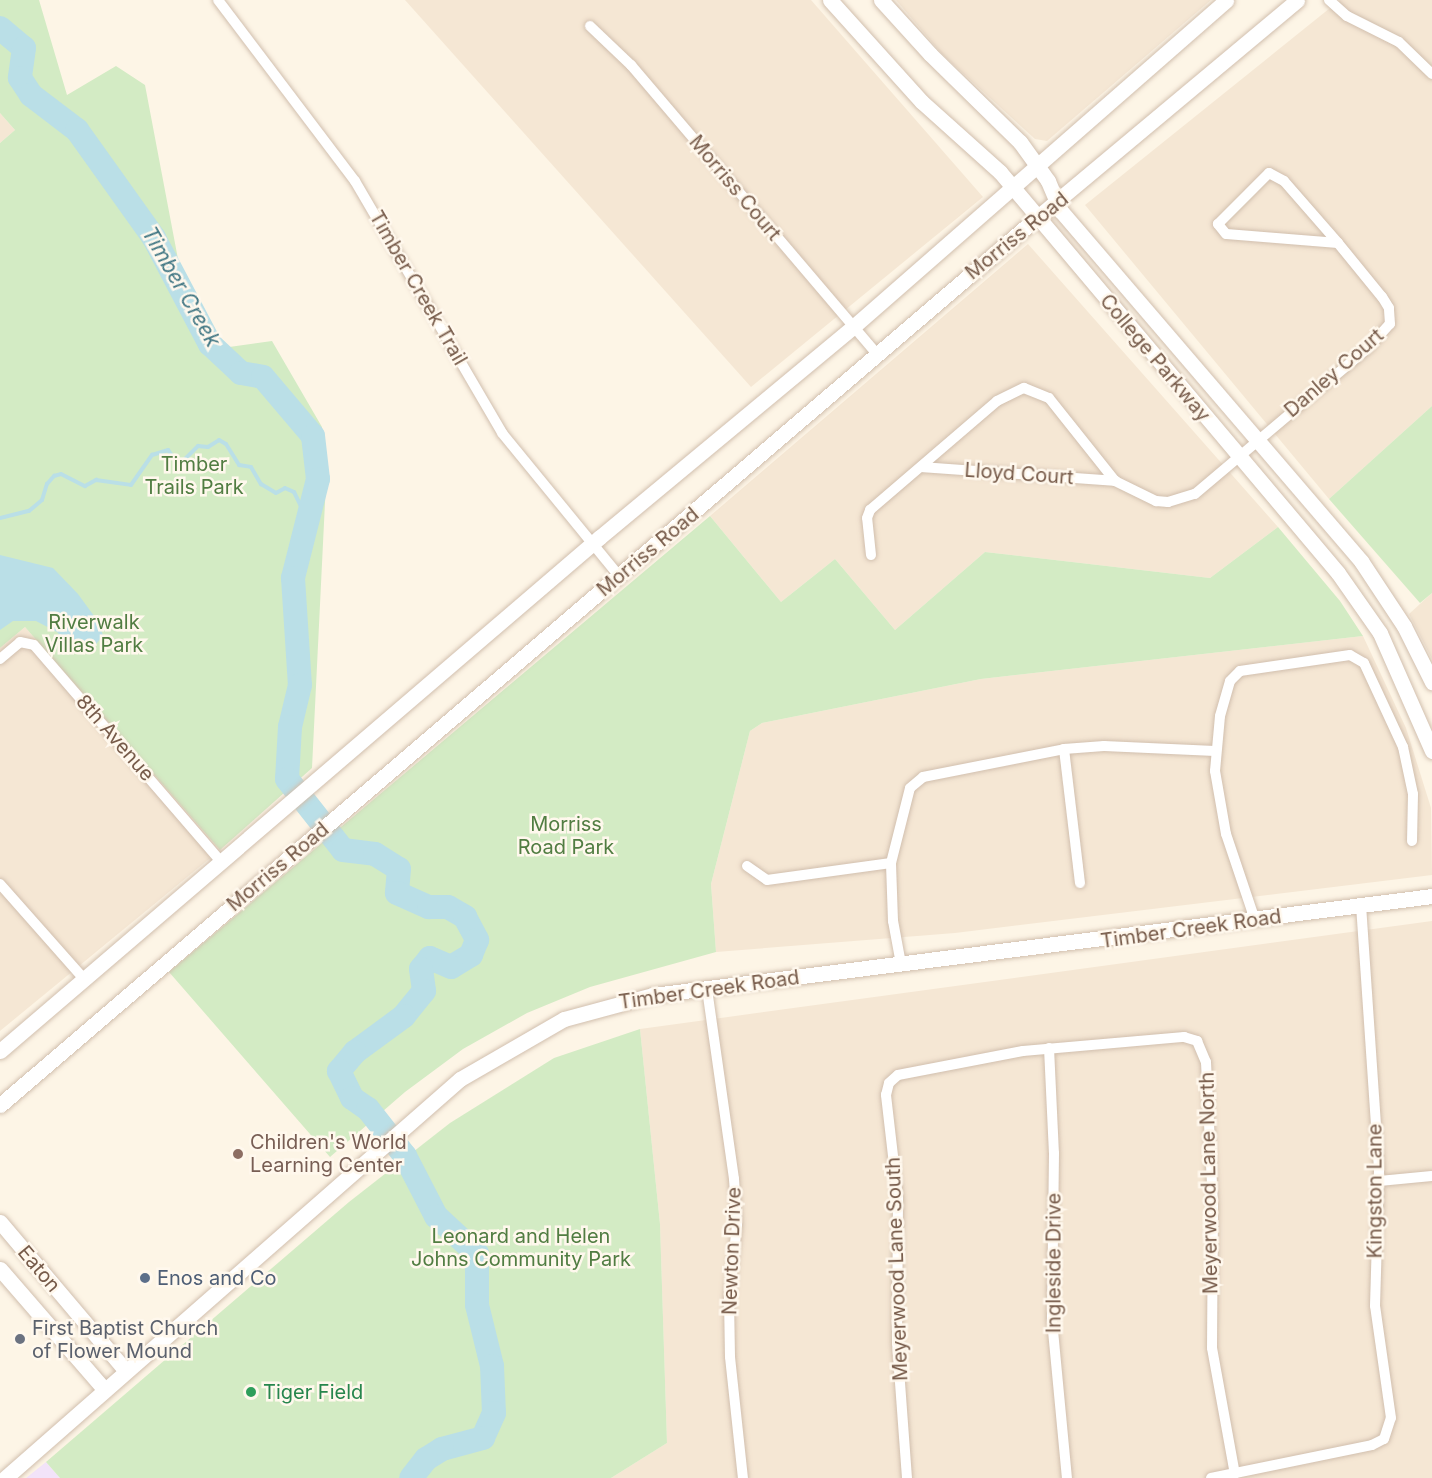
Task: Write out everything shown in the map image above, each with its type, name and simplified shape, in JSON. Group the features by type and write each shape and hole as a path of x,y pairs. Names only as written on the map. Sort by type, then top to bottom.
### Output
{"main road":[{"name":"College Parkway","path":"830,0 922,102 965,137 1012,187 1338,573 1380,633 1432,751"},
{"name":"College Parkway","path":"881,0 930,54 1020,142 1037,165 1058,203 1361,561 1404,626 1432,682"},
{"name":"Morriss Road","path":"0,1051 341,762 592,545 853,327 1226,0"},
{"name":"Morriss Road","path":"0,1105 1036,218 1058,203 1297,0"},
{"name":"Timber Creek Road","path":"5,1478 125,1370 474,1070 564,1019 653,995 1432,896"},
{"name":"Eaton","path":"0,1222 125,1370"},
{"name":"Eaton","path":"0,1269 104,1389"}],"street":[{"name":"Timber Creek Trail","path":"218,0 355,181 502,432 619,576"},
{"path":"1329,0 1356,21 1399,42 1432,74"},
{"name":"Morriss Court","path":"590,26 631,65 877,354"},
{"name":"Danley Court","path":"1258,438 1369,347 1390,324 1389,308 1383,297 1338,243 1284,181 1269,173 1218,224 1226,234 1338,243"},
{"name":"Lloyd Court","path":"871,555 868,514 998,401 1024,388 1049,398 1116,481 1146,498 1168,502 1195,494 1258,438"},
{"name":"Lloyd Court","path":"922,467 1116,481"},
{"name":"8th Avenue","path":"0,659 20,642 34,645 222,863"},
{"path":"1255,920 1224,824 1217,793 1215,751 1230,681 1240,671 1350,655 1364,663 1402,747 1413,794 1412,841"},
{"path":"901,964 893,921 891,862 910,788 923,777 1064,749 1104,746 1215,751"},
{"path":"1064,749 1080,883"},
{"path":"747,866 767,880 891,862"},
{"path":"2,891 85,980"},
{"name":"Kingston Lane","path":"1235,1474 1384,1439 1391,1418 1375,1306 1379,1181 1361,906"},
{"name":"Newton Drive","path":"707,989 734,1179 737,1225 729,1299 730,1357 743,1478"},
{"name":"Meyerwood Lane North","path":"1049,1048 1184,1037 1197,1041 1206,1062 1213,1206 1212,1348 1235,1474"},
{"name":"Meyerwood Lane South","path":"907,1478 897,1343 898,1199 886,1095 889,1083 898,1076 1049,1048"},
{"name":"Ingleside Drive","path":"1049,1048 1054,1164 1052,1320 1067,1478"},
{"path":"1379,1181 1432,1176"},
{"path":"1211,1478 1235,1474"}],"shaded area":[{"path":"405,0 811,0 983,197 751,387"},
{"path":"896,0 1211,0 1047,141 1035,139 942,54"},
{"path":"1340,0 1432,0 1432,406 1329,499 1085,205"},
{"path":"0,113 15,130 0,143"},
{"path":"1028,244 1278,527 1210,578 985,552 895,630 835,559 781,602 710,516"},
{"path":"1432,593 1432,659 1409,614"},
{"path":"25,627 220,850 0,1031 0,648"},
{"path":"1363,636 1406,728 1431,808 1432,875 955,933 716,952 711,884 750,731 762,723 981,679"},
{"path":"1432,921 1432,1478 611,1478 667,1443 660,1224 640,1029"},
{"path":"46,1462 60,1478 26,1478"}],"green space":[{"name":"Timber Trails Park","path":"0,0 39,0 67,95 116,66 145,85 178,259 222,348 272,341 322,427 326,482 312,768 220,850 25,627 0,648 0,143 15,130 0,113"},
{"path":"1432,406 1432,593 1420,603 1329,499"},
{"name":"Morriss Road Park","path":"710,516 781,602 835,559 895,630 985,552 1210,578 1278,527 1340,601 1363,636 981,679 762,723 750,731 711,884 716,952 590,987 527,1013 463,1049 405,1092 330,1157 169,972"},
{"name":"Leonard and Helen Johns Community Park","path":"640,1029 660,1224 667,1443 611,1478 60,1478 46,1462 349,1202 450,1123 554,1058"}],"water":[{"path":"0,555 53,568 78,594 97,620 103,635 94,647 82,650 70,645 57,632 36,621 13,621 0,630"}],"waterway":[{"name":"Timber Creek","path":"0,28 24,48 20,78 31,95 77,130 154,238 210,344 241,373 263,377 313,436 318,479 293,578 300,685 290,727 287,779 343,850 375,854 399,869 397,893 429,907 448,907 465,917 477,940 471,955 451,967 430,958 421,969 424,991 404,1016 355,1052 339,1071 352,1098 368,1109 405,1156 436,1216 477,1254 477,1305 492,1366 494,1413 483,1438 442,1449 426,1459 411,1478"},
{"path":"0,518 29,511 42,500 47,484 54,476 61,474 85,486 96,480 131,485 152,455 168,450 179,465 198,446 208,447 219,440 226,444 239,465 251,467 261,484 276,493 285,488 294,492 306,517"}],"place":[{"name":"Children's World Learning Center","path":"238,1154"},
{"name":"Enos and Co","path":"145,1278"},
{"name":"First Baptist Church of Flower Mound","path":"20,1339"},
{"name":"Tiger Field","path":"251,1392"}],"park label":[{"name":"Riverwalk Villas Park","path":"94,634"}]}
